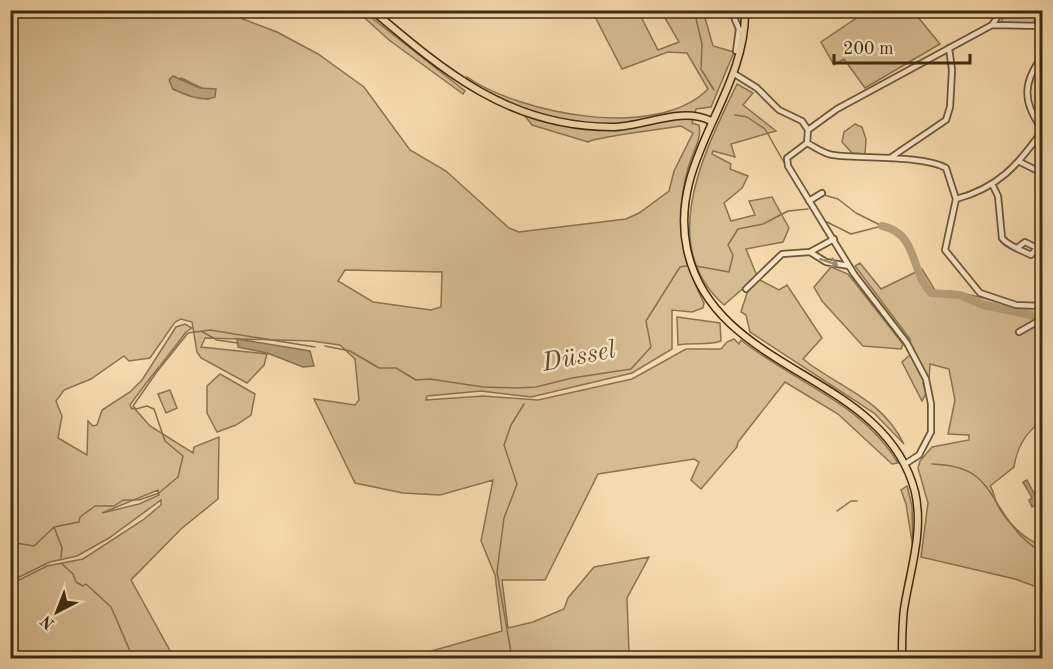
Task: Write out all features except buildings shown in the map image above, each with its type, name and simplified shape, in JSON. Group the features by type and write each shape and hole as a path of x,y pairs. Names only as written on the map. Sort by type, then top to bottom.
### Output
{"main road":[{"path":"372,10 472,88 524,113 564,123 593,126 629,126 690,115 711,121"},
{"path":"745,10 745,32 733,73 692,167 685,198 684,235 690,261 713,306 739,332 765,352 870,419 892,443 905,464 915,495 918,520 917,546 904,611 902,658"}],"street":[{"path":"731,10 739,29 736,51"},
{"path":"808,130 837,109 992,25 1002,10"},
{"path":"992,25 1041,26 1042,34"},
{"path":"890,159 946,120 952,70 949,48"},
{"path":"956,199 992,184 1020,162 1042,130 1028,106 1027,90 1030,77 1042,57"},
{"path":"733,73 757,88 779,110 800,119 808,130 807,143 786,160 849,266 907,343 921,368 929,390 932,417 929,440 919,455 905,464"},
{"path":"807,143 833,155 942,166 948,172 956,199 945,250 980,293 1022,306 1042,306"},
{"path":"1020,162 1042,173"},
{"path":"992,184 998,196 1002,238 1017,248"},
{"path":"809,201 822,193"},
{"path":"746,289 782,254 810,252 834,239"},
{"path":"810,252 826,262 849,266"},
{"path":"1019,332 1042,319"}],"shaded area":[{"path":"11,11 212,11 235,16 277,32 318,54 364,87 410,150 446,171 509,228 519,232 626,219 639,213 669,191 674,171 693,133 681,126 588,142 532,125 518,107 468,83 467,77 520,102 554,111 624,118 656,114 685,105 708,89 687,53 668,52 622,69 592,11 638,11 658,50 679,42 661,11 703,11 713,46 734,52 711,107 696,109 692,123 699,125 700,130 684,183 682,236 690,270 704,303 703,308 692,312 672,310 672,349 632,373 531,397 481,391 427,396 426,400 483,396 538,400 632,379 686,349 721,349 727,342 734,339 739,344 741,340 847,409 866,424 898,463 892,464 838,414 785,382 738,442 737,447 701,489 691,480 699,462 694,459 598,474 545,580 502,580 508,628 533,622 564,609 568,598 594,567 649,557 627,598 629,653 675,658 407,658 502,631 495,575 481,541 493,480 440,495 403,493 355,483 314,399 355,405 359,400 355,359 340,345 312,341 205,338 201,347 267,354 264,365 247,383 201,358 197,352 192,322 181,319 175,322 150,358 129,361 124,356 91,379 64,390 56,401 62,416 58,438 87,455 88,421 93,426 97,425 102,410 130,392 142,380 176,327 185,324 192,328 186,332 130,405 150,426 193,453 194,447 219,437 218,499 181,529 131,580 174,658 11,658 11,584 47,566 83,559 143,520 161,505 161,500 109,538 77,556 50,562 11,581","holes":["181,78 204,89 208,99 173,89","345,270 442,272 441,307 431,310 373,302 338,281","158,490 159,495 139,504 102,513"]},
{"path":"357,11 363,11 465,91 463,94 389,40"},
{"path":"867,11 913,11 940,44 865,88 844,59 834,65 821,42"},
{"path":"1006,12 1035,15 1034,25 1000,24"},
{"path":"173,76 200,88 216,89 215,97 200,98 173,89 169,80"},
{"path":"737,84 753,93 743,105 776,131 731,144 735,157 713,151 712,154 731,164 730,169 748,176 742,188 724,203 731,221 755,215 749,201 772,197 789,228 783,242 746,249 757,276 724,305 703,281 693,254 690,225 693,196 701,166"},
{"path":"855,124 862,127 866,139 865,154 852,153 842,142 844,132"},
{"path":"860,263 881,289 922,269 936,292 951,291 1042,310 1031,323 1039,327 1042,325 1042,421 1023,440 1017,452 1014,467 990,486 997,504 1010,523 1029,539 1042,545 1042,589 1015,579 921,557 928,503 918,468 920,461 932,447 969,440 969,435 948,434 955,400 949,369 930,364 929,380 923,383 926,393 922,401 902,362 911,354 910,339 855,266"},
{"path":"831,267 848,274 903,344 901,349 863,346 822,301 814,287"},
{"path":"758,279 779,290 787,285 822,338 803,359 872,404 894,428 904,444 874,413 750,332 746,315 741,312 747,293"},
{"path":"677,317 720,323 721,341 678,345"},
{"path":"237,339 310,351 314,366 303,367 267,353 238,347"},
{"path":"220,374 255,394 251,415 236,425 217,432 207,413 207,386"},
{"path":"170,390 177,408 166,413 158,394"},
{"path":"1027,480 1039,503 1032,507 1029,500 1032,498 1023,482"},
{"path":"907,486 912,506 913,548 906,504 901,490"}],"waterway":[{"path":"694,10 702,44 701,69 714,90"},
{"path":"735,115 747,117 765,129 807,203"},
{"path":"824,195 838,199 856,213 882,226"},
{"name":"Düssel","path":"696,266 729,272 733,255 728,245 738,229 763,224 788,211 808,209"},
{"name":"Düssel","path":"827,222 851,234 882,226"},
{"name":"Düssel","path":"882,226 894,230 908,244 924,284 931,293 960,295 983,305 1030,315 1042,322"},
{"name":"Düssel","path":"325,346 350,351 379,368 396,368 416,380 430,379 483,387 536,387 572,378 631,369 651,347 646,321 680,267 691,265"},
{"name":"Düssel","path":"10,542 34,546 54,527 79,522 80,517 95,506 114,506 123,500 139,500 159,493 178,477 183,456 165,441 154,409 147,406 136,409 133,406 188,333 210,330 315,347"},
{"path":"201,331 217,340 238,343"},
{"path":"512,658 497,572 504,518 517,484 504,445 511,425 524,404"},
{"path":"932,464 966,470 977,477 1020,535 1033,547 1042,551"},
{"path":"837,511 851,501 857,501"},
{"path":"54,527 62,548 61,558"},
{"path":"62,564 73,574 76,582 83,586 86,584 111,607 133,658"}]}
